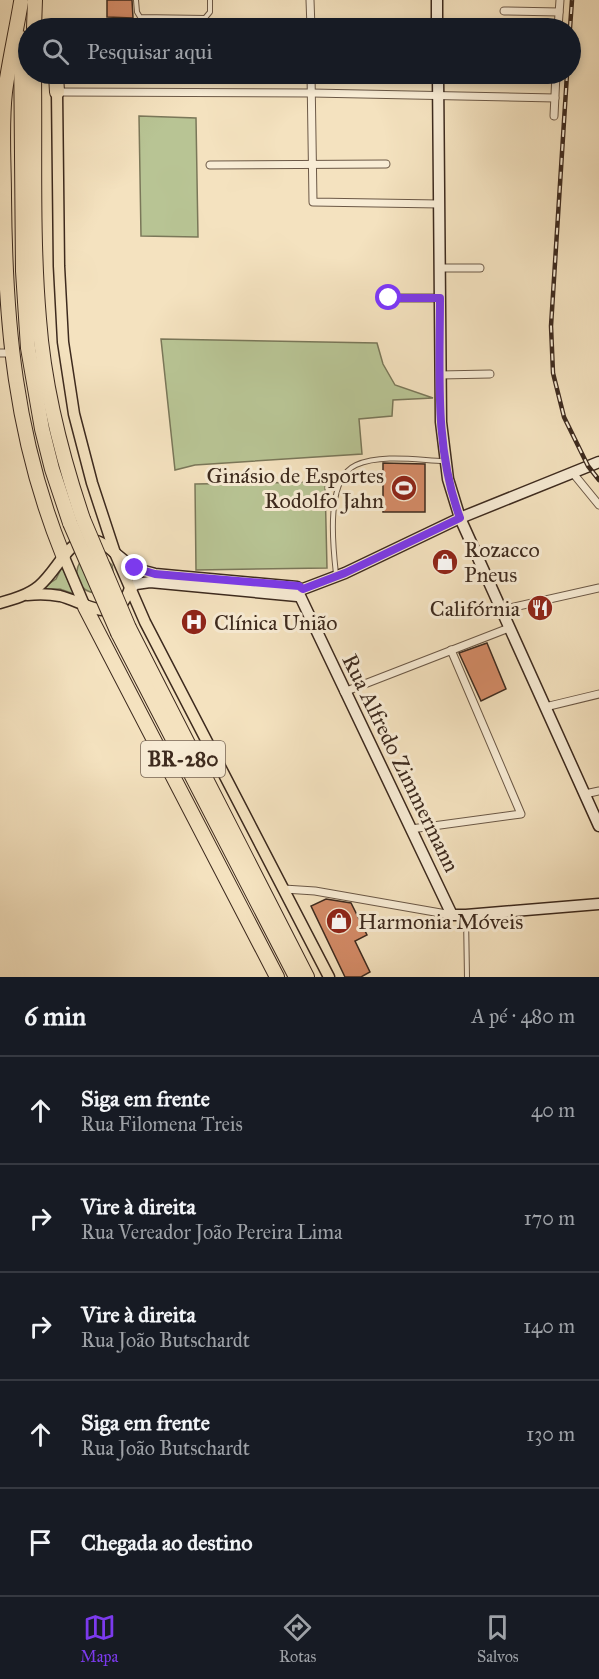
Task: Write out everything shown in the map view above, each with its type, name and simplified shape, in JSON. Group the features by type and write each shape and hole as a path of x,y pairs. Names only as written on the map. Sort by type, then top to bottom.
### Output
{"highway":[{"path":"26,1 33,18"},
{"path":"22,18 26,1"},
{"name":"BR-280","path":"26,1 26,18"},
{"path":"18,38 4,104 6,353 17,390 30,452 63,555"},
{"name":"BR-280","path":"25,84 23,271 28,348 44,439 52,469 124,630 296,977"},
{"name":"BR-280","path":"34,84 35,231 39,320 50,401 77,521"},
{"path":"57,84 57,92"},
{"path":"88,612 278,977"},
{"name":"BR-280","path":"124,630 307,977"}],"main road":[{"path":"437,0 437,18"},
{"path":"438,84 440,375 445,461 452,498 599,826"},
{"path":"57,92 62,332 67,381 83,454 115,553 138,608 328,977"},
{"path":"25,595 68,599 88,612 113,608 123,601 130,588 143,582 299,592 336,578 460,518 599,462"},
{"path":"0,603 25,595 40,585 73,544 89,540 106,545 135,568 155,574 299,592"},
{"path":"50,575 58,541"},
{"path":"63,555 88,612"},
{"path":"138,608 138,598 143,582"},
{"name":"Rua Alfredo Zimmermann","path":"299,592 344,692 452,915"},
{"path":"452,915 599,904"}],"street":[{"path":"310,0 310,18"},
{"path":"559,18 560,0"},
{"path":"504,11 559,12"},
{"path":"312,84 313,202 439,204"},
{"path":"554,116 556,84"},
{"path":"57,92 312,93 555,98"},
{"path":"210,165 386,164"},
{"path":"440,268 480,268"},
{"path":"389,298 440,298"},
{"path":"440,375 490,374"},
{"path":"572,472 599,505"},
{"path":"501,610 599,588"},
{"path":"344,692 509,628"},
{"path":"411,829 521,814 451,650"},
{"path":"545,707 599,694"},
{"path":"585,794 599,790"},
{"path":"284,890 315,891 452,915"}],"lane":[{"path":"136,0 140,17 205,18 210,12 210,0"},
{"path":"336,578 332,528 339,487 346,472 356,465 382,460 445,461"},
{"path":"466,915 468,977"}],"green space":[{"path":"139,116 196,118 198,237 141,236"},
{"path":"161,339 377,343 383,364 395,385 433,398 393,400 392,416 359,419 362,454 195,465 175,470"},
{"path":"325,482 327,568 196,570 195,484"},
{"path":"103,556 112,565 114,577 96,593 90,592 77,578 78,567 80,562"},
{"path":"62,567 74,594 60,589 41,589 56,579"}],"building":[{"path":"107,0 132,0 133,18 107,17"},
{"name":"Ginásio de Esportes Rodolfo Jahn","path":"383,463 425,464 425,512 383,512"},
{"path":"487,643 506,689 481,701 459,653"},
{"name":"Harmonia Móveis","path":"326,899 351,903 367,935 355,941 370,972 361,977 345,977 311,906"}],"railway":[{"path":"571,18 572,0"},
{"path":"566,84 551,326 553,373 564,417 588,466 599,480"}],"place":[{"name":"Ginásio de Esportes Rodolfo Jahn","path":"404,488"},
{"name":"Rozacco Pneus","path":"445,562"},
{"name":"Califórnia","path":"540,608"},
{"name":"Clínica União","path":"194,622"},
{"name":"Harmonia Móveis","path":"339,921"}],"route":[{"path":"135,568 155,574 299,586 303,589 345,573 460,518 448,479 441,422 440,298 389,298"}]}
